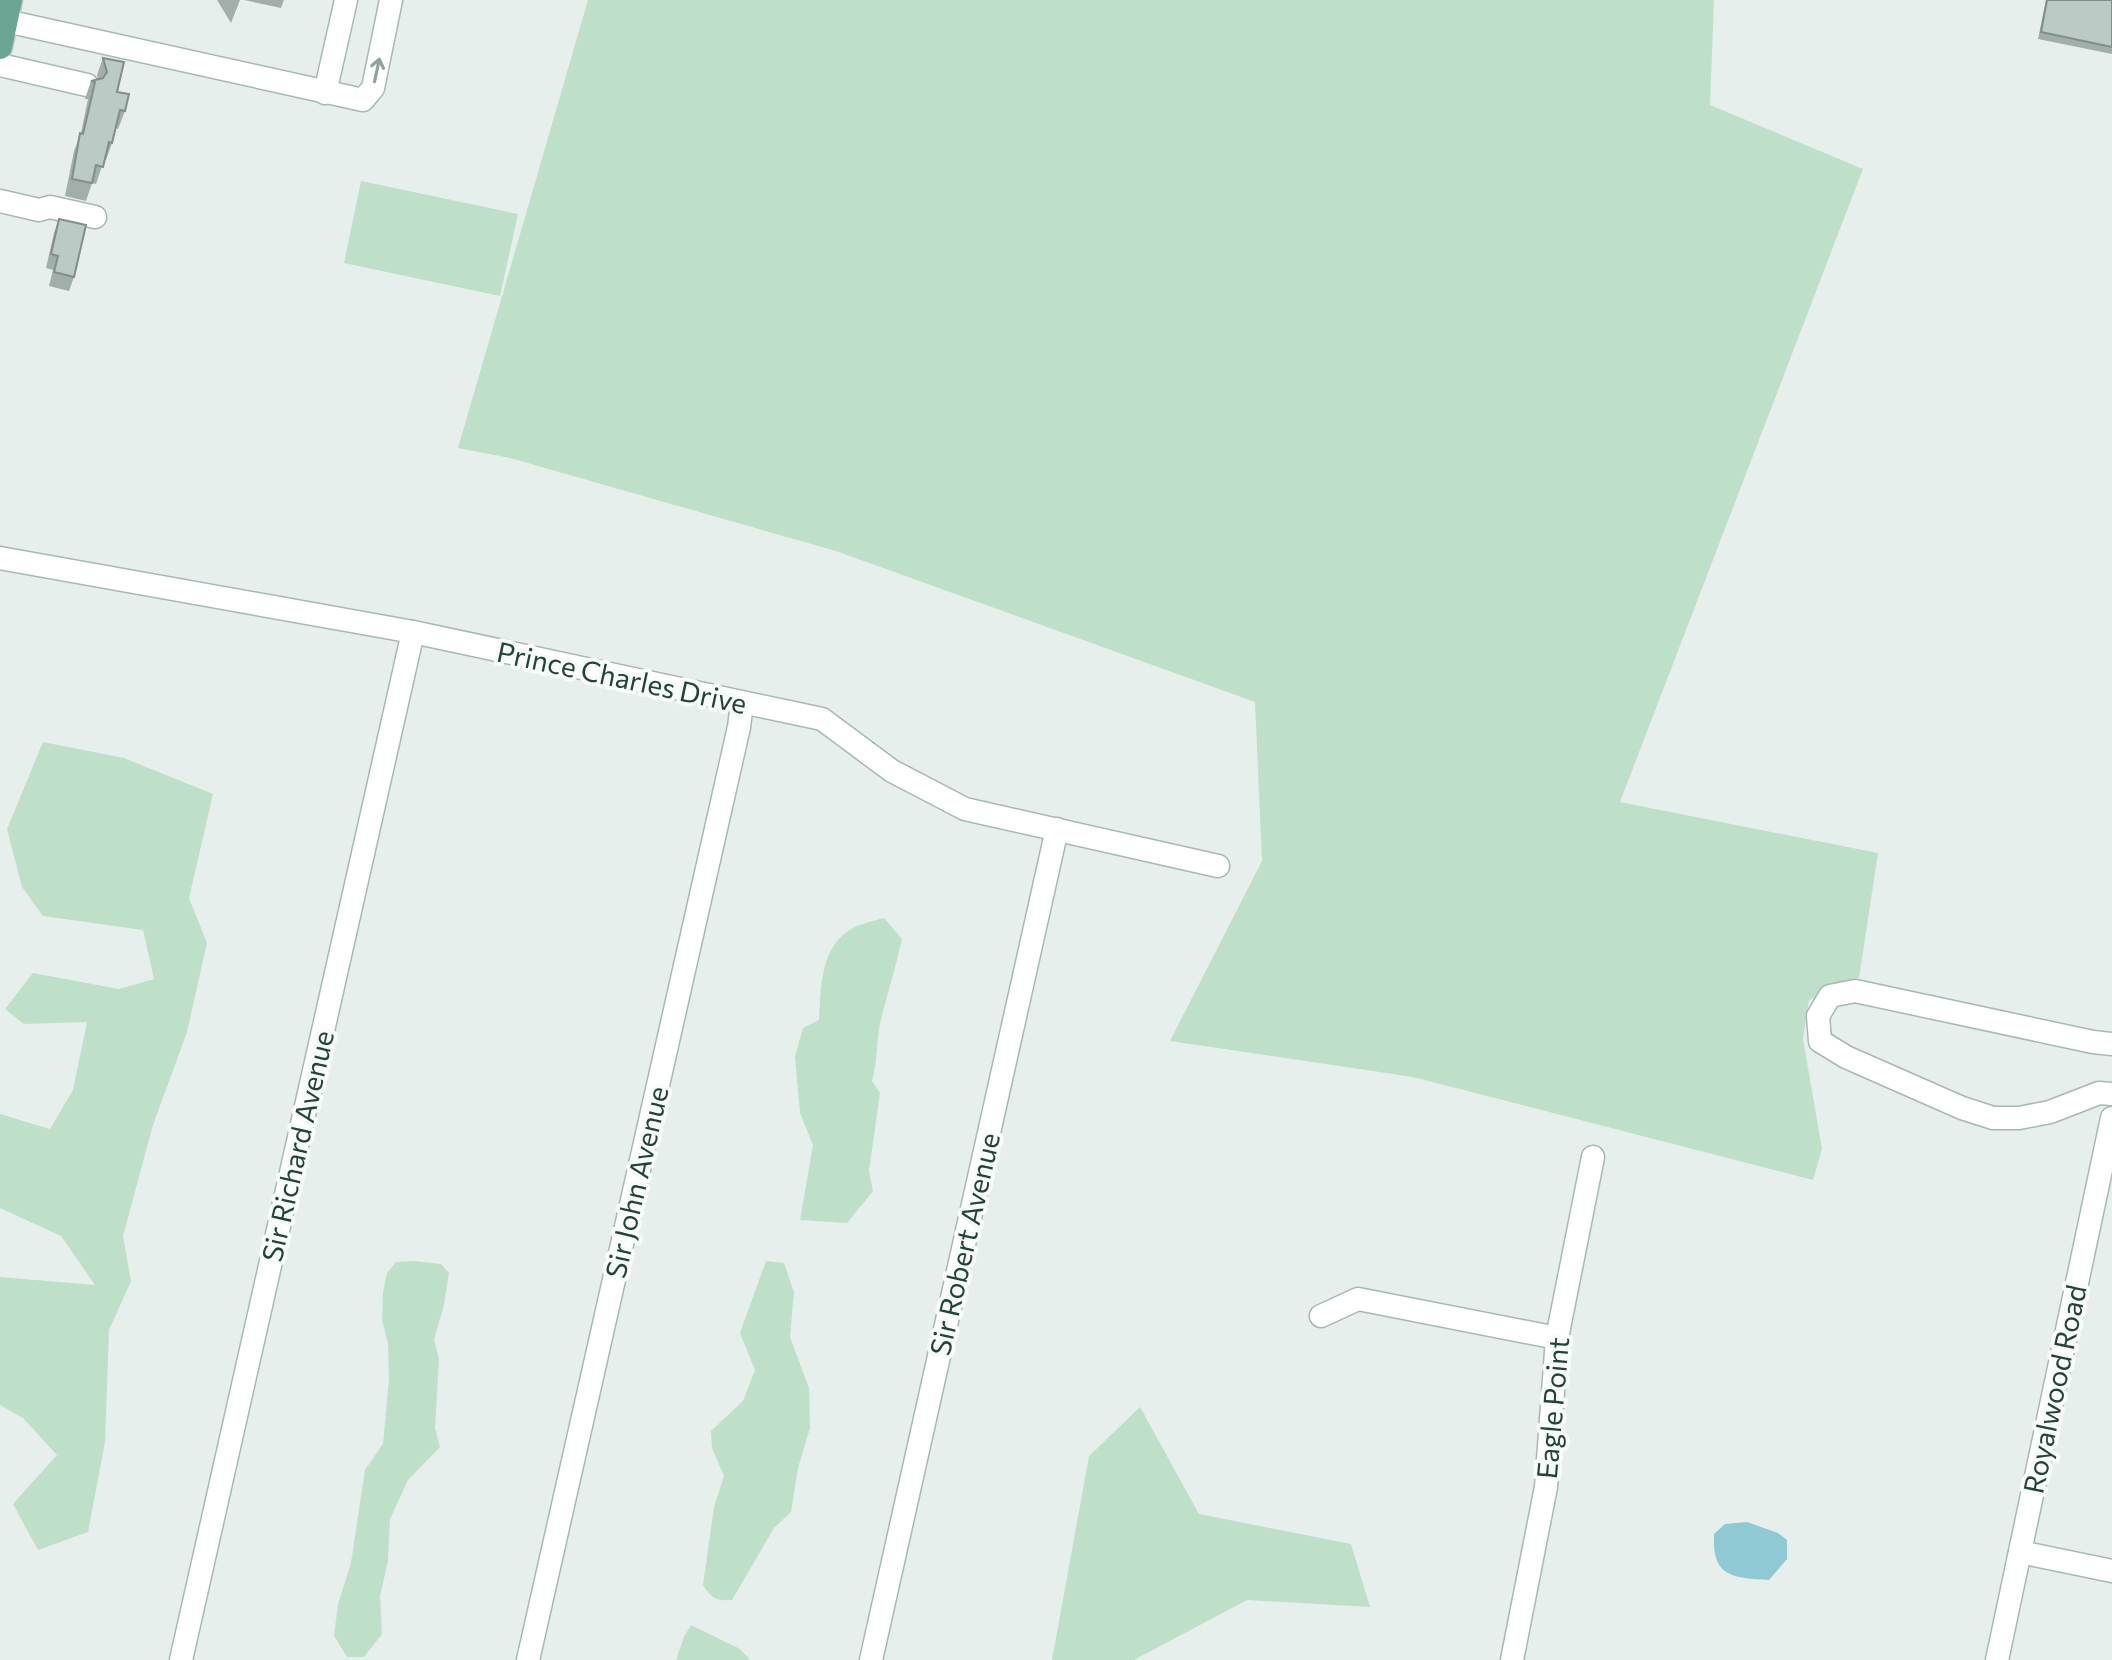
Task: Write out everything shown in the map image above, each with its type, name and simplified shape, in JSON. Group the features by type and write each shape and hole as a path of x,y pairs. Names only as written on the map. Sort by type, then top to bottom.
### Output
{"main road":[{"path":"0,47 8,10"}],"street":[{"path":"325,93 346,0"},
{"path":"8,10 325,93 363,100 373,88 391,0"},
{"path":"0,65 87,85"},
{"path":"0,201 95,217"},
{"name":"Prince Charles Drive","path":"0,558 413,632 822,719 892,771 965,809 1218,866"},
{"name":"Sir Richard Avenue","path":"181,1660 413,632"},
{"name":"Sir John Avenue","path":"528,1660 742,703"},
{"name":"Sir Robert Avenue","path":"871,1660 1057,829"},
{"path":"2112,1044 1855,991 1830,996 1818,1016 1820,1041 1846,1057 1962,1108 1993,1118 2019,1118 2050,1112 2099,1093 2112,1094"},
{"name":"Royalwood Road","path":"1997,1660 2112,1118"},
{"name":"Eagle Point","path":"1512,1660 1546,1487 1557,1338 1593,1157"},
{"path":"1321,1316 1358,1299 1557,1338"},
{"path":"2020,1552 2112,1571"}],"green space":[{"path":"588,0 1714,0 1710,105 1863,169 1620,802 1878,853 1859,978 1809,1000 1803,1039 1822,1149 1813,1180 1413,1077 1170,1041 1262,861 1255,702 836,551 510,458 458,448"},
{"path":"361,181 518,214 500,296 344,263"},
{"path":"43,742 124,758 213,794 189,898 207,943 187,1032 153,1125 123,1236 131,1281 109,1330 105,1442 88,1532 38,1550 13,1504 57,1455 23,1418 0,1405 0,1277 95,1285 61,1236 0,1208 0,1114 50,1129 73,1090 87,1022 24,1024 5,1009 33,973 119,989 154,979 143,930 43,916 22,887 7,829"},
{"path":"884,918 902,939 881,1019 872,1081 880,1093 869,1171 873,1191 847,1223 800,1220 813,1145 800,1113 795,1057 803,1028 819,1020 824,968 834,945 853,928"},
{"path":"766,1261 784,1263 794,1292 790,1337 809,1388 810,1428 798,1468 791,1512 774,1528 732,1600 722,1600 711,1596 703,1585 714,1507 724,1476 712,1448 711,1431 743,1401 755,1370 740,1333"},
{"path":"396,1262 441,1264 449,1273 434,1340 439,1359 435,1428 440,1447 408,1480 390,1519 388,1561 380,1596 382,1634 364,1657 347,1657 334,1636 338,1604 351,1563 365,1470 383,1444 389,1380 388,1343 382,1320 383,1292 387,1273"},
{"path":"1140,1407 1199,1514 1351,1544 1370,1607 1247,1600 1134,1660 1052,1660 1089,1456"},
{"path":"691,1625 740,1649 750,1660 676,1660"}],"water":[{"path":"1747,1522 1778,1533 1787,1540 1787,1559 1769,1580 1734,1576 1726,1572 1716,1559 1714,1534 1725,1524"}],"building":[{"path":"2047,0 2112,0 2112,47 2041,32"},
{"path":"103,58 124,62 117,92 129,94 125,111 120,110 103,167 96,165 92,183 72,179 80,133 83,134 95,82 91,81 103,78 107,72"},
{"path":"59,219 86,225 74,277 54,272 58,256 51,254"}]}
